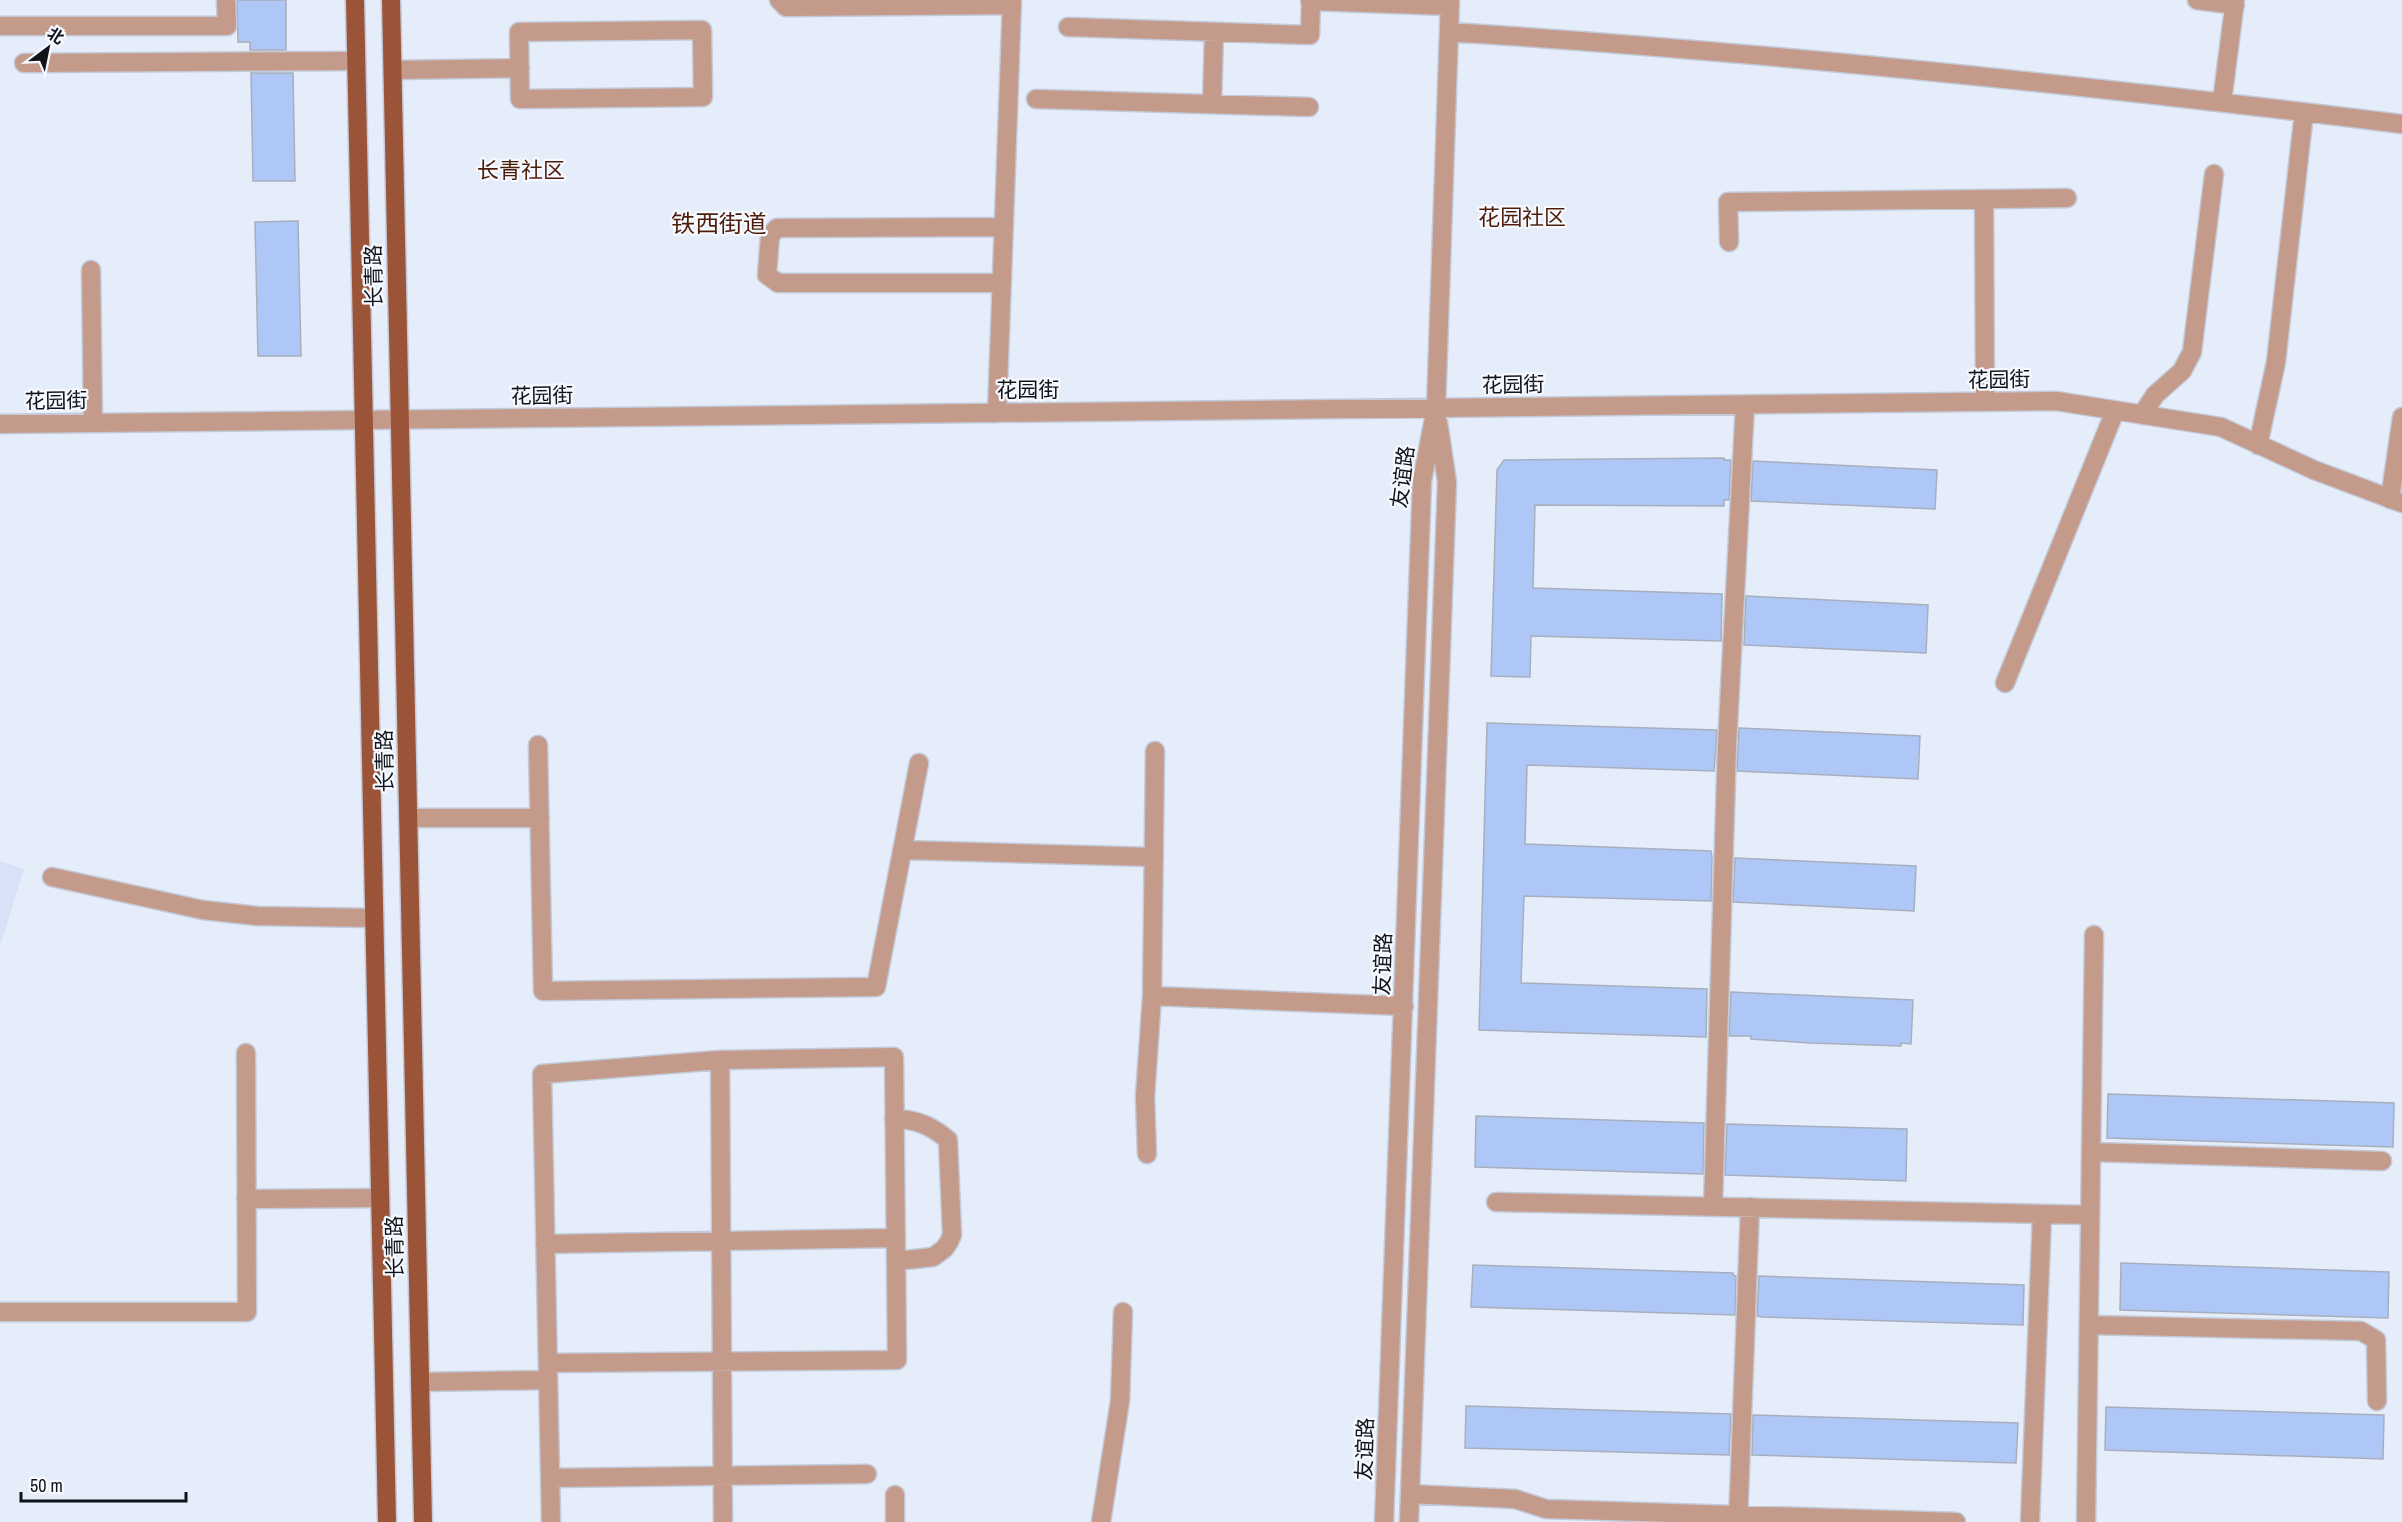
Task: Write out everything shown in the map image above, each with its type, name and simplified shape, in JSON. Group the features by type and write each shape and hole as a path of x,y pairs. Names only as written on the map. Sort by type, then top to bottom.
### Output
{"main road":[{"name":"长青路","path":"355,0 387,1522"},
{"name":"长青路","path":"391,0 423,1522"}],"street":[{"path":"0,26 227,26 226,0"},
{"path":"779,0 786,7 1012,2 997,413"},
{"path":"2197,0 2235,2 2222,102"},
{"path":"1068,27 1310,35 1310,1 1450,3"},
{"name":"友谊路","path":"1384,1522 1422,481 1436,408 1450,3"},
{"path":"702,30 703,97 520,99 520,68 519,32 702,30"},
{"path":"1212,104 1214,32"},
{"path":"1449,32 1625,43 1832,62 2402,123"},
{"path":"24,63 356,61"},
{"path":"393,70 520,68"},
{"path":"1036,99 1309,107"},
{"path":"2258,445 2276,362 2304,112"},
{"path":"2142,415 2155,395 2182,371 2192,352 2214,174"},
{"path":"1729,242 1728,202 2067,198"},
{"path":"1984,199 1985,402"},
{"path":"1002,283 778,283 767,275 770,236 777,228 1004,227"},
{"path":"91,270 93,423"},
{"name":"花园街","path":"0,424 2055,401 2221,428 2314,470 2396,501"},
{"path":"1713,1206 1727,745 1745,405"},
{"name":"友谊路","path":"1409,1522 1447,482 1436,408"},
{"path":"2005,683 2115,411"},
{"path":"2396,501 2402,417"},
{"path":"538,745 543,991 876,987 919,763"},
{"path":"1148,1154 1146,1097 1152,996 1155,751"},
{"path":"408,818 540,818"},
{"path":"902,850 1154,856"},
{"path":"52,877 203,910 257,916 374,918"},
{"path":"2086,1522 2094,935"},
{"path":"1152,996 1404,1006"},
{"path":"0,1312 247,1312 246,1053"},
{"path":"420,1382 548,1372 722,1362 897,1360 894,1056 720,1060 542,1074 545,1244 548,1372 551,1522"},
{"path":"720,1060 723,1522"},
{"path":"894,1119 905,1119 926,1125 948,1140 952,1235 944,1249 933,1257 896,1261"},
{"path":"2091,1152 2382,1161"},
{"path":"246,1199 380,1198"},
{"path":"1496,1202 2090,1215"},
{"path":"1738,1519 1750,1207"},
{"path":"2030,1522 2042,1214"},
{"path":"545,1244 896,1238"},
{"path":"1101,1522 1120,1401 1123,1312"},
{"path":"2089,1326 2361,1331 2376,1340 2377,1401"},
{"path":"550,1478 867,1474"},
{"path":"1410,1494 1515,1499 1546,1509 1738,1519 1956,1522"},
{"path":"895,1495 895,1522"}],"shaded area":[{"path":"0,861 24,869 0,946"}],"building":[{"path":"237,0 286,0 286,50 250,50 250,42 238,42"},
{"path":"251,73 293,73 295,181 253,181"},
{"path":"298,221 301,356 258,356 255,222"},
{"path":"1724,458 1724,460 1731,460 1729,500 1724,500 1724,506 1535,505 1533,588 1722,594 1721,641 1531,636 1530,677 1491,676 1497,470 1504,460"},
{"path":"1753,461 1937,470 1935,509 1751,501"},
{"path":"1746,596 1928,605 1926,653 1744,645"},
{"path":"1487,723 1717,730 1714,771 1527,765 1525,844 1711,851 1711,901 1524,896 1521,983 1707,989 1706,1037 1479,1030"},
{"path":"1739,728 1920,736 1918,779 1737,771"},
{"path":"1735,858 1916,866 1914,911 1733,902"},
{"path":"1731,992 1913,1000 1911,1044 1901,1043 1901,1046 1810,1043 1751,1039 1751,1036 1729,1036"},
{"path":"2108,1094 2394,1103 2393,1147 2107,1138"},
{"path":"1476,1116 1704,1123 1703,1174 1475,1167"},
{"path":"1727,1124 1907,1129 1906,1181 1725,1175"},
{"path":"2121,1263 2389,1272 2388,1318 2120,1310"},
{"path":"1473,1265 1733,1273 1736,1276 1735,1315 1471,1307"},
{"path":"1759,1276 2024,1285 2023,1325 1762,1317 1757,1316"},
{"path":"1466,1406 1731,1414 1729,1455 1465,1448"},
{"path":"2106,1407 2384,1415 2383,1459 2105,1450"},
{"path":"1753,1415 2018,1423 2016,1463 1752,1455"}],"district":[{"name":"长青社区","path":"521,170"},
{"name":"花园社区","path":"1522,217"},
{"name":"铁西街道","path":"719,224"}]}
